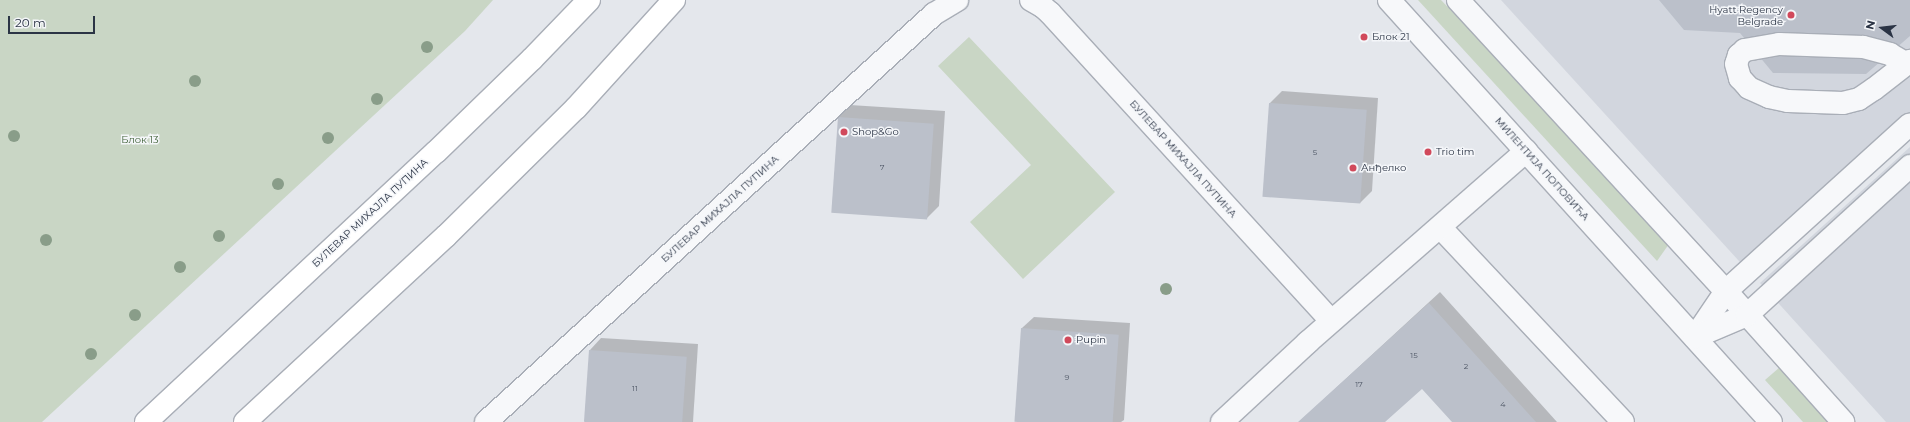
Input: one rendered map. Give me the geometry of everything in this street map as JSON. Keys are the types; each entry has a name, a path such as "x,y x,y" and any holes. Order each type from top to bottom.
{"main road":[{"name":"БУЛЕВАР МИХАЈЛА ПУПИНА","path":"146,422 436,152 532,59 589,0"},
{"path":"245,422 446,236 576,108 674,0"}],"street":[{"name":"БУЛЕВАР МИХАЈЛА ПУПИНА","path":"486,422 934,14 957,0"},
{"name":"БУЛЕВАР МИХАЈЛА ПУПИНА","path":"1031,0 1042,6 1050,13 1331,321"},
{"name":"МИЛЕНТИЈА ПОПОВИЋА","path":"1389,0 1772,422"},
{"path":"1458,0 1726,291 1843,422"},
{"path":"1779,44 1863,47 1890,54 1908,62 1859,99 1843,103 1788,101 1769,97 1749,88 1740,78 1736,64 1739,55 1745,50 1779,44"},
{"path":"1695,337 1726,291 1910,124"},
{"path":"1222,422 1331,321 1526,151"},
{"path":"1695,337 1747,315 1910,166"},
{"path":"1440,226 1623,422"}],"shaded area":[{"path":"1501,0 1910,0 1910,126 1749,272"},
{"path":"1910,147 1910,422 1886,422 1760,283"}],"green space":[{"name":"Блок 13","path":"0,0 493,0 465,31 42,422 0,422"},
{"path":"1418,0 1441,0 1540,103 1669,244 1657,261"},
{"path":"969,37 1115,192 1023,279 970,222 1031,165 938,66"},
{"path":"1781,366 1830,422 1803,422 1765,380"}],"building":[{"name":"Hyatt Regency Belgrade","path":"1659,0 1910,0 1910,36 1866,74 1773,73 1740,33 1684,30"},
{"path":"1269,103 1367,110 1360,204 1262,197"},
{"path":"838,117 934,124 927,219 831,213"},
{"path":"1429,303 1536,422 1452,422 1422,389 1385,422 1298,422"},
{"path":"1021,328 1119,335 1113,422 1014,422"},
{"path":"589,350 687,357 682,422 584,422"}],"place":[{"name":"Hyatt Regency Belgrade","path":"1791,15"},
{"name":"Блок 21","path":"1364,37"},
{"name":"Shop&Go","path":"844,132"},
{"name":"Trio tim","path":"1428,152"},
{"name":"Анђелко","path":"1353,168"},
{"name":"Pupin","path":"1068,340"}]}
